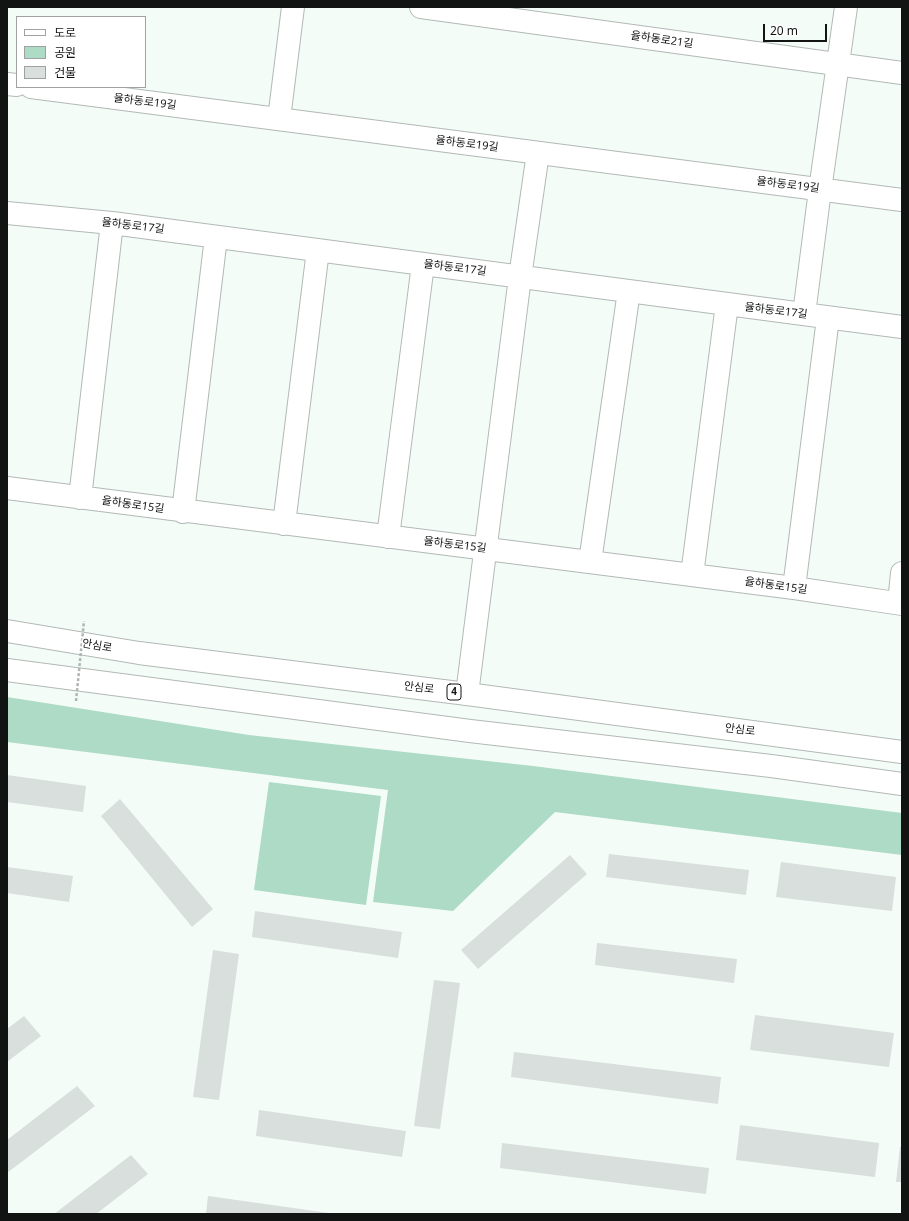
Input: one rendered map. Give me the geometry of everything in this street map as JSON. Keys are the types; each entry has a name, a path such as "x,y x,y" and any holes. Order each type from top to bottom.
{"street":[{"path":"279,119 293,7"},
{"name":"율하동로21길","path":"421,7 549,16 838,64 902,72"},
{"path":"804,314 846,7"},
{"name":"율하동로19길","path":"39,88 902,200"},
{"path":"467,694 520,277 538,153"},
{"name":"율하동로17길","path":"7,216 112,223 902,328"},
{"path":"80,498 112,223"},
{"path":"183,512 216,237"},
{"path":"284,524 318,250"},
{"path":"388,537 423,264"},
{"path":"590,562 629,291"},
{"path":"692,575 727,304"},
{"path":"794,588 828,318"},
{"name":"율하동로15길","path":"7,488 183,512 794,588 900,603"},
{"path":"900,603 902,573"},
{"name":"안심로","path":"7,631 138,653 467,694 902,752"},
{"path":"7,670 447,728 771,766 902,784"}],"path":[{"path":"76,701 84,621"}],"green space":[{"path":"7,697 249,735 533,766 902,813 902,855 555,812 453,911 373,902 388,790 7,742"},
{"path":"269,782 381,796 366,905 254,890"}],"building":[{"path":"7,775 86,786 83,812 7,802"},
{"path":"120,799 213,909 192,927 101,816"},
{"path":"609,854 749,870 746,895 606,877"},
{"path":"570,855 587,874 478,969 461,950"},
{"path":"781,862 896,877 892,911 776,897"},
{"path":"7,867 73,876 69,902 7,893"},
{"path":"255,911 402,932 398,958 252,937"},
{"path":"597,943 737,959 734,983 595,965"},
{"path":"213,950 239,954 219,1100 193,1097"},
{"path":"434,980 460,983 440,1129 414,1126"},
{"path":"755,1015 894,1033 889,1067 750,1050"},
{"path":"24,1016 41,1036 7,1062 7,1029"},
{"path":"514,1052 721,1077 718,1104 511,1077"},
{"path":"77,1086 95,1106 7,1173 7,1140"},
{"path":"259,1110 406,1131 402,1157 256,1136"},
{"path":"740,1125 879,1143 875,1177 736,1160"},
{"path":"502,1143 709,1168 706,1194 500,1168"},
{"path":"900,1147 902,1147 902,1182 896,1182"},
{"path":"131,1155 148,1174 96,1214 54,1214"},
{"path":"208,1196 329,1213 329,1214 206,1214"}]}
